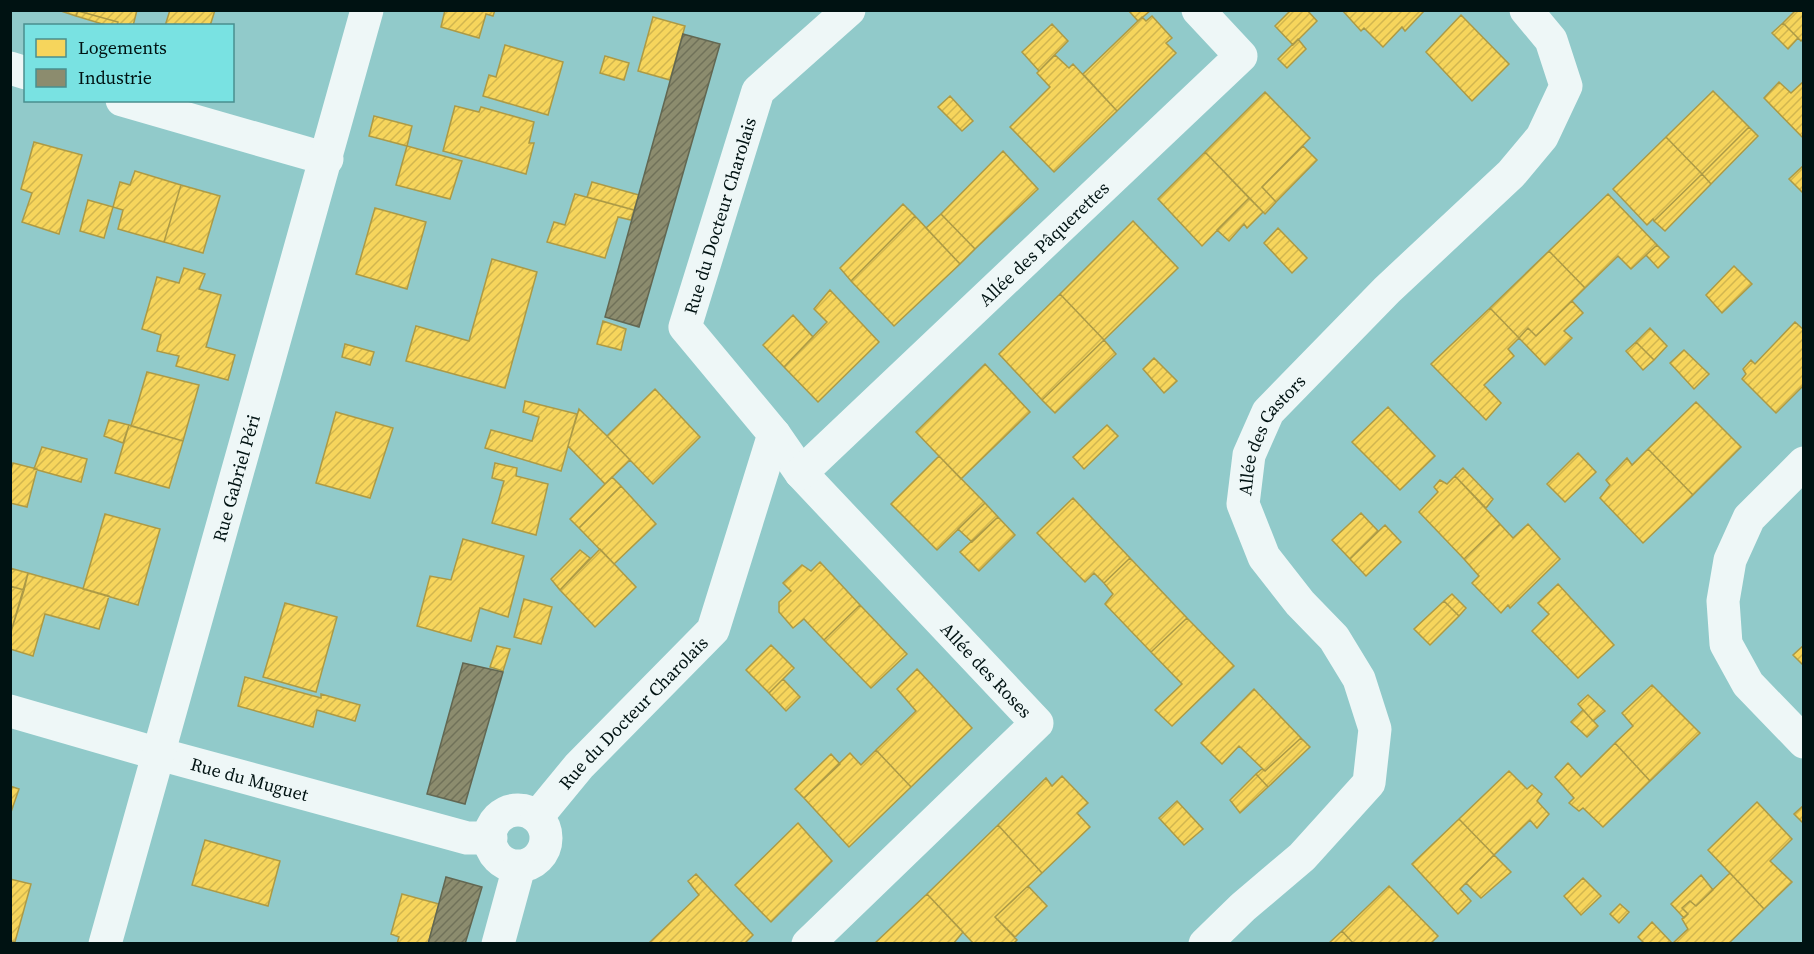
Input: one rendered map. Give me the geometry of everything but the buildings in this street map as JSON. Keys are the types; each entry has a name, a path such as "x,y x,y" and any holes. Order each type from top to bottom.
{"street":[{"name":"Rue Gabriel Péri","path":"105,944 367,10"},
{"name":"Rue du Docteur Charolais","path":"537,817 579,766 713,630 774,434 685,327 758,91 849,10"},
{"name":"Allée des Pâquerettes","path":"801,472 1242,56 1198,10"},
{"name":"Allée des Castors","path":"1205,944 1243,907 1302,857 1369,783 1375,729 1359,679 1334,638 1300,603 1264,556 1243,504 1249,455 1268,412 1387,290 1511,174 1542,137 1566,86 1551,40 1526,10"},
{"path":"129,102 327,159"},
{"name":"Allée des Roses","path":"774,434 801,472 1037,723 808,944"},
{"path":"1803,464 1749,518 1730,560 1723,601 1726,644 1748,684 1803,742"},
{"name":"Rue du Muguet","path":"10,711 159,754 207,765 467,837 490,837"},
{"path":"519,810 537,817 543,824 546,843 543,852 536,860 519,867 509,865 495,854 490,837 496,821 511,811 519,810"},
{"path":"498,944 519,867"}]}
